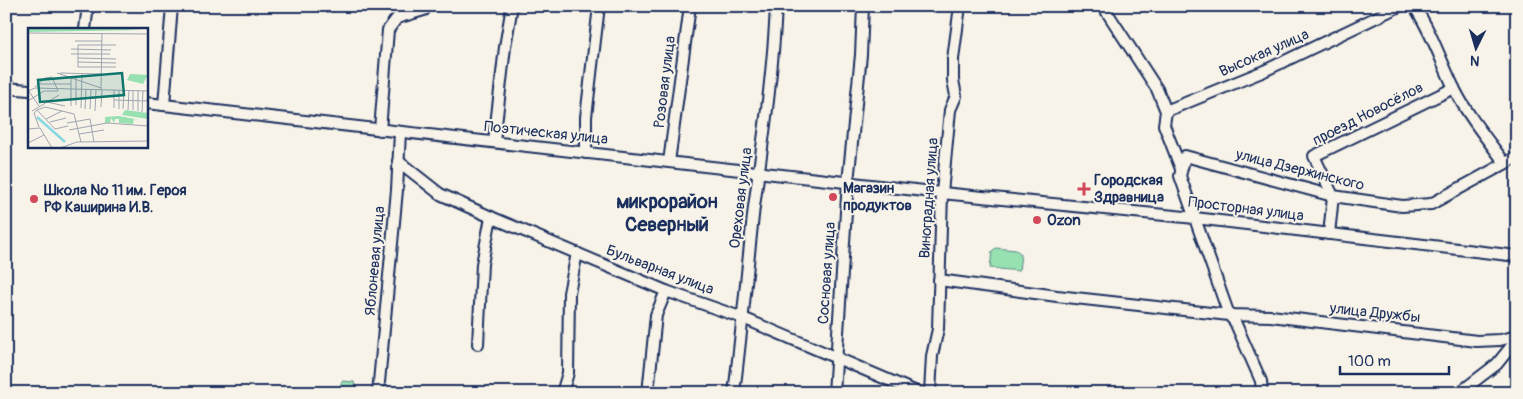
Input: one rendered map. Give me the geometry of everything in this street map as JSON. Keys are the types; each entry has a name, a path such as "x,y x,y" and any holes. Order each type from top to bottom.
{"street":[{"path":"85,28 88,6"},
{"path":"164,105 172,6"},
{"path":"380,130 388,30 397,18 424,10 424,6"},
{"path":"494,142 505,47 512,6"},
{"path":"586,153 586,117 599,6"},
{"name":"Розовая улица","path":"669,162 690,6"},
{"name":"Ореховая улица","path":"734,393 774,46 776,6"},
{"name":"Сосновая улица","path":"834,393 848,182 861,55 863,6"},
{"name":"Виноградная улица","path":"930,393 932,356 938,329 942,193 950,110 956,96 952,80 960,6"},
{"path":"1103,6 1157,89 1166,111 1164,125 1181,169 1180,176 1229,315 1235,322 1261,381 1262,393"},
{"name":"Высокая улица","path":"1166,111 1264,71 1400,6"},
{"path":"1414,6 1426,25 1454,88 1478,128 1505,163"},
{"path":"6,88 28,90"},
{"name":"проезд Новосёлов","path":"1333,196 1314,156 1454,88"},
{"name":"Поэтическая улица","path":"148,103 942,193"},
{"name":"Яблоневая улица","path":"378,393 397,190 400,132"},
{"name":"улица Дзержинского","path":"1181,169 1185,156 1333,196 1402,206 1431,204 1517,157"},
{"name":"Бульварная улица","path":"398,161 440,194 490,217 666,291 743,318 836,356 919,393"},
{"name":"Просторная улица","path":"942,193 1195,218 1517,256"},
{"path":"1329,234 1333,196"},
{"path":"478,344 482,264 490,217"},
{"path":"562,393 568,373 569,293 577,253"},
{"name":"улица Дружбы","path":"939,280 1056,296 1229,315 1271,316 1477,340 1500,340 1517,337"},
{"path":"648,393 656,315 666,291"},
{"path":"1459,393 1497,364 1517,337"}],"green space":[{"path":"996,248 1016,250 1021,254 1019,271 990,268 992,251"},
{"path":"342,381 354,382 357,393 337,393"}],"place":[{"name":"Городская Здравница","path":"1084,189"},
{"name":"Магазин продуктов","path":"833,197"},
{"name":"Школа № 11 им. Героя РФ Каширина И.В.","path":"34,199"},
{"name":"Ozon","path":"1037,220"}],"district":[{"name":"микрорайон Северный","path":"667,212"}]}
